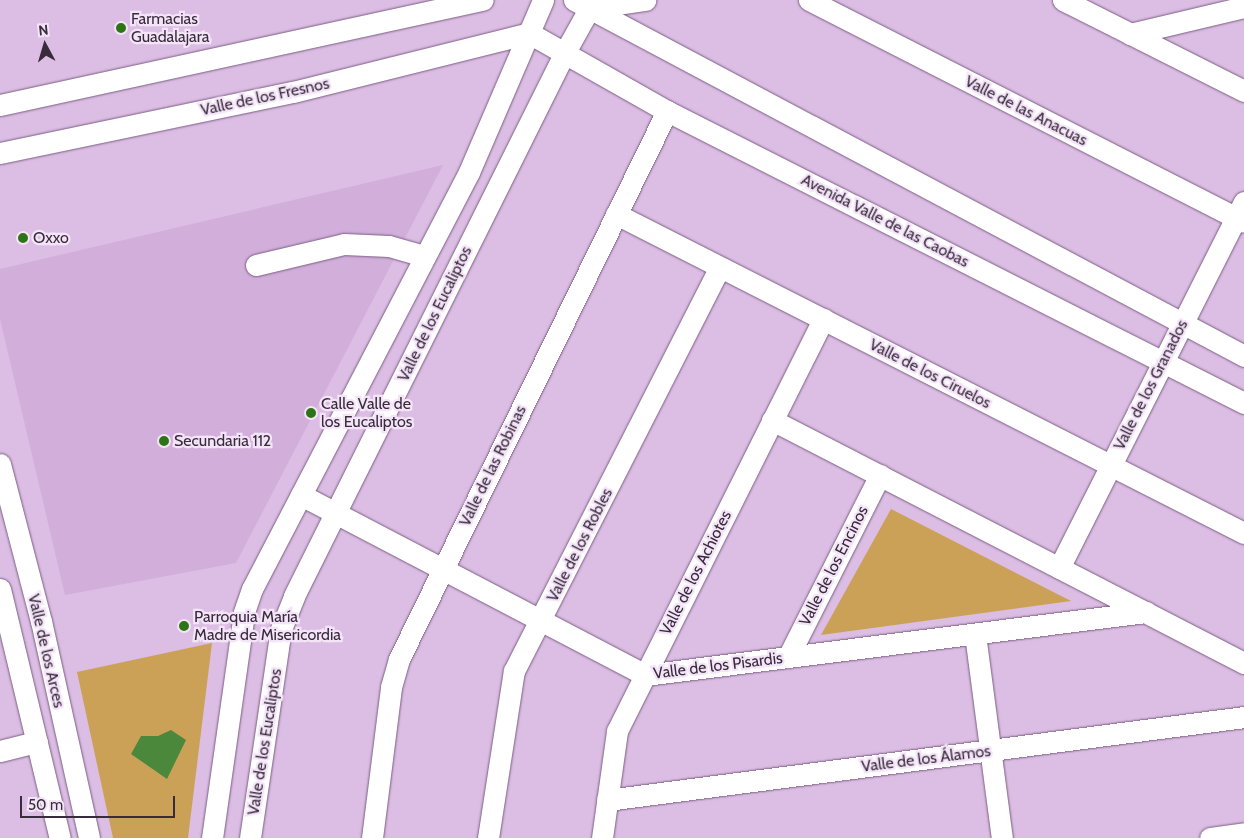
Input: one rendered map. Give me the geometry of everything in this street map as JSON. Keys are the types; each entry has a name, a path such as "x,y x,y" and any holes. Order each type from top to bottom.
{"street":[{"path":"0,104 483,0"},
{"name":"Valle de los Eucaliptos","path":"212,838 244,612 252,589 469,172 543,0"},
{"path":"586,3 645,0"},
{"name":"Valle de las Anacuas","path":"809,0 1241,214"},
{"path":"1063,0 1244,91"},
{"path":"586,3 1182,325 1244,356"},
{"name":"Valle de los Eucaliptos","path":"250,838 281,629 294,596 564,54 586,3"},
{"path":"1130,34 1244,7"},
{"name":"Avenida Valle de las Caobas","path":"529,33 666,111 1244,403"},
{"name":"Valle de los Fresnos","path":"0,153 292,92 529,33"},
{"name":"Valle de las Robinas","path":"372,838 391,687 399,659 666,111"},
{"name":"Valle de los Ciruelos","path":"616,214 1244,533"},
{"name":"Valle de los Granados","path":"1059,568 1110,465 1241,214"},
{"path":"256,265 344,244 389,246 425,256"},
{"name":"Valle de los Robles","path":"488,838 514,671 542,621 720,267"},
{"name":"Valle de los Achiotes","path":"602,838 617,730 823,319"},
{"path":"772,420 1244,662"},
{"name":"Valle de los Arces","path":"0,464 42,621 89,838"},
{"name":"Valle de los Encinos","path":"788,657 880,475"},
{"name":"Valle de los Pisardis","path":"301,495 645,675 1146,612"},
{"name":"Valle de los Arces","path":"0,589 4,628 37,742 60,838"},
{"path":"975,634 1002,838"},
{"name":"Valle de los Álamos","path":"607,800 1244,717"},
{"path":"0,751 37,742"},
{"path":"1210,838 1244,833"}],"shaded area":[{"name":"Secundaria 112","path":"443,165 236,563 65,595 0,319 0,269"},
{"path":"891,509 1071,601 821,635"},
{"path":"212,643 188,838 113,838 77,672"},
{"path":"171,730 186,740 167,779 131,754 141,736 158,736"}],"place":[{"name":"Farmacias Guadalajara","path":"121,28"},
{"name":"Oxxo","path":"23,238"},
{"name":"Calle Valle de los Eucaliptos","path":"311,413"},
{"name":"Secundaria 112","path":"164,441"},
{"name":"Parroquia María Madre de Misericordia","path":"184,626"}]}
